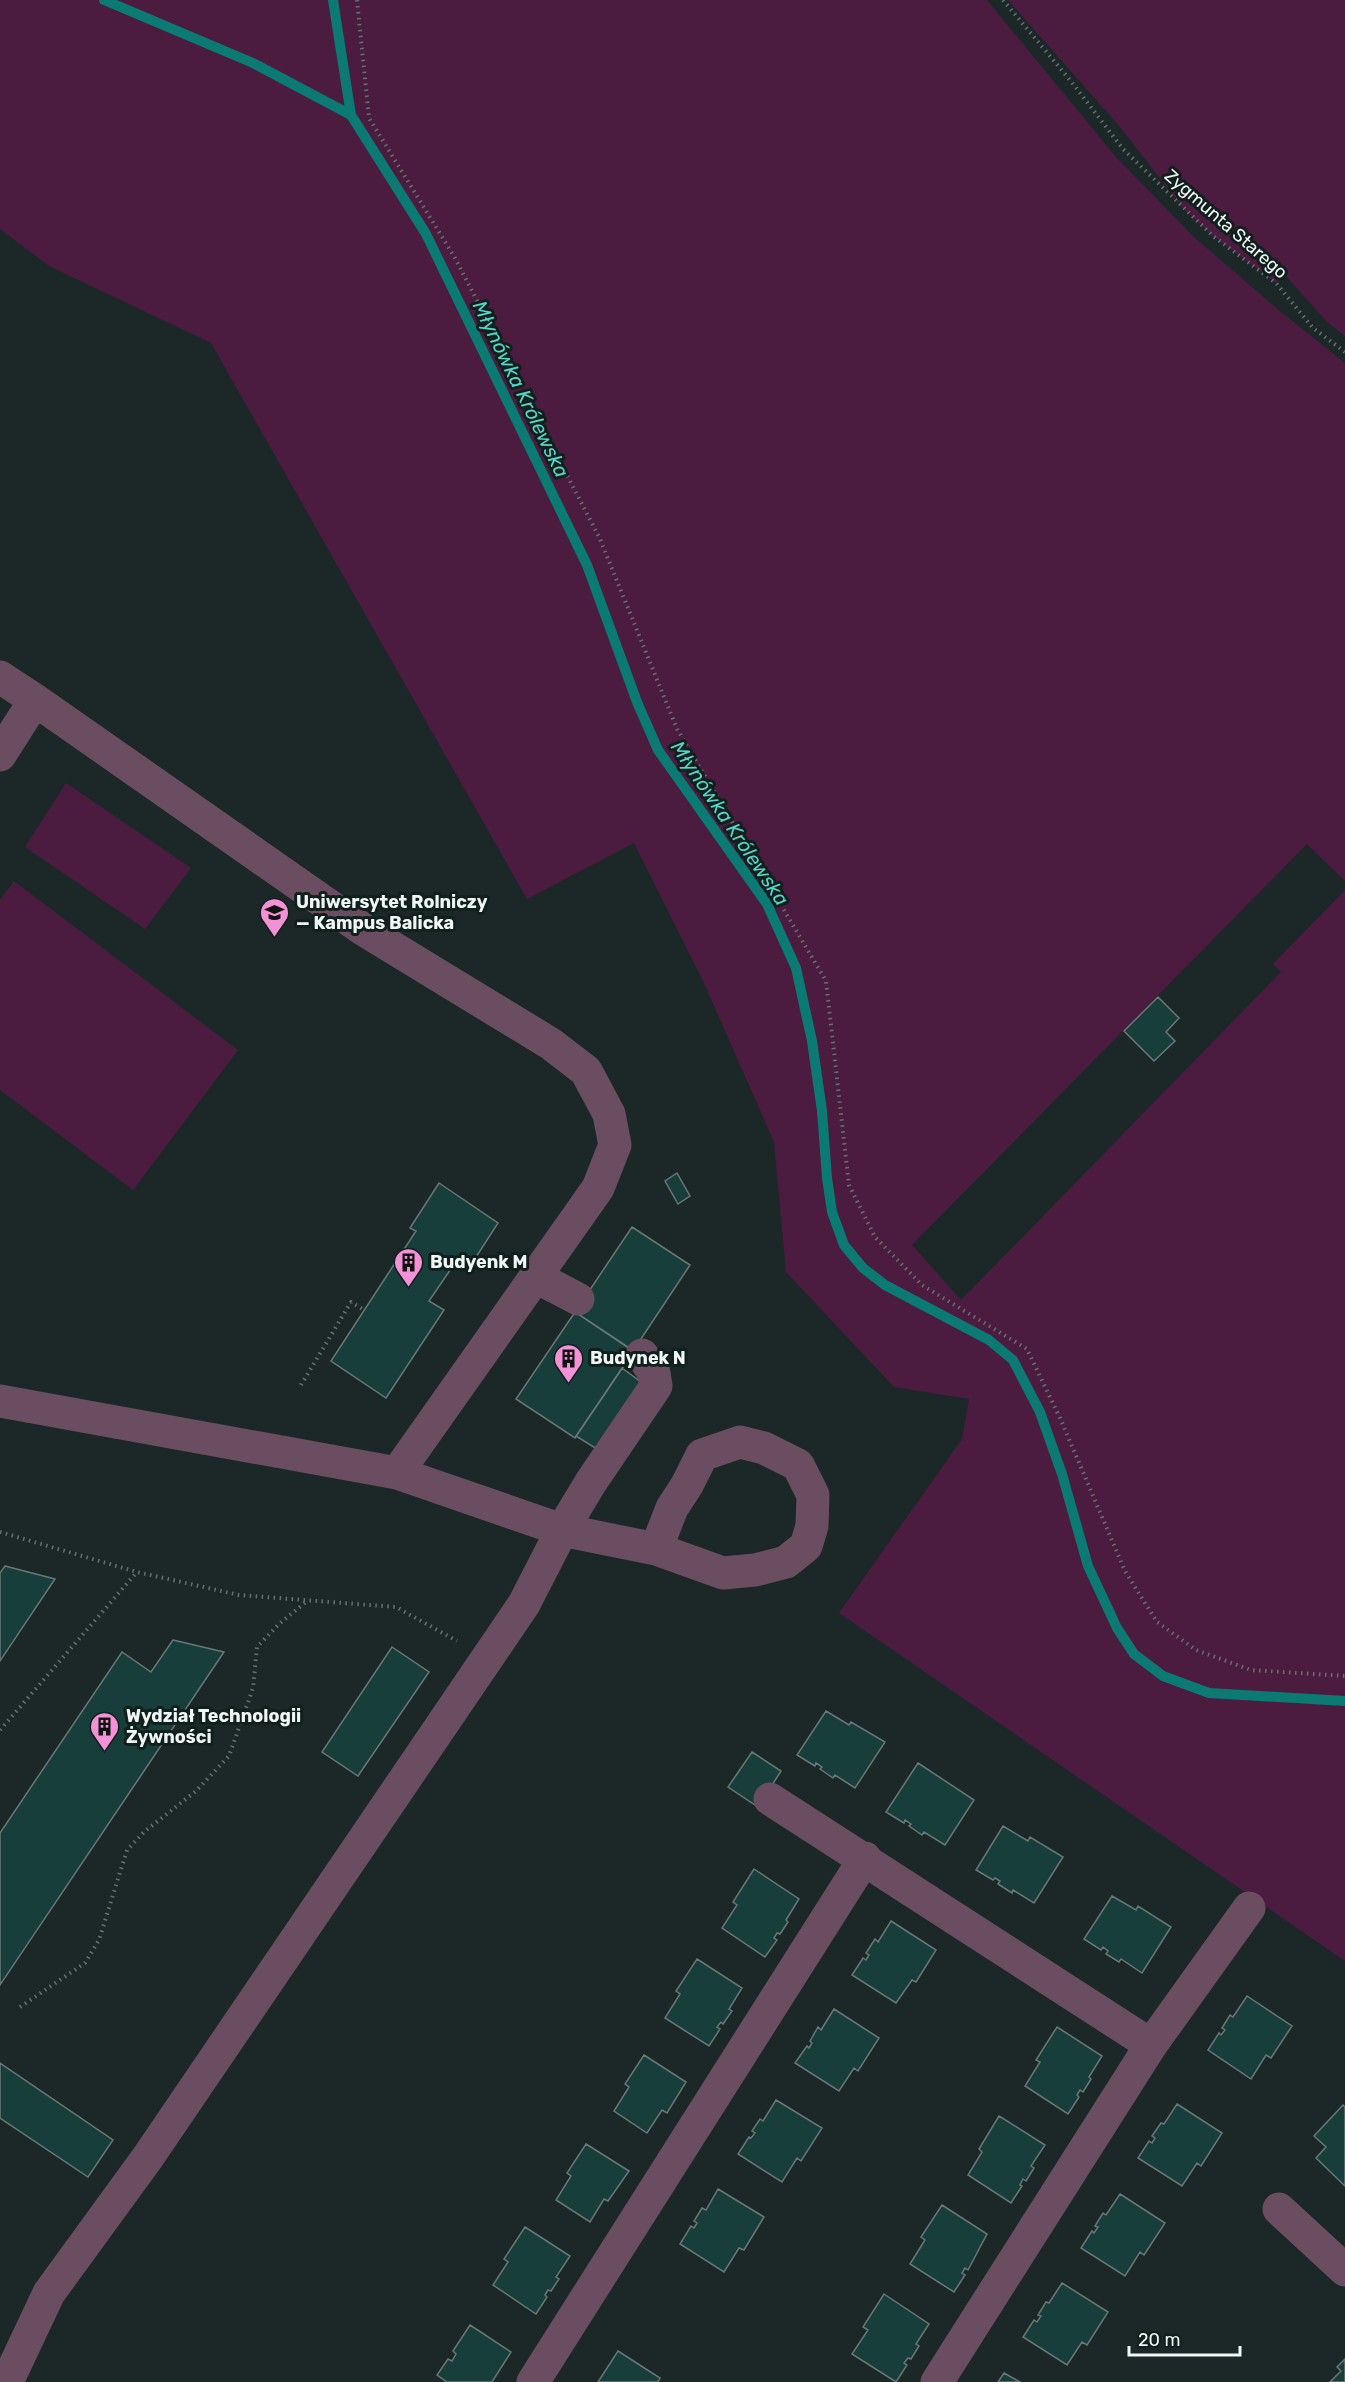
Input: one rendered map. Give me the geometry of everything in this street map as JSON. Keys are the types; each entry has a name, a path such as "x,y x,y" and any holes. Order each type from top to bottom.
{"street":[{"path":"0,677 364,930 551,1044 586,1071 609,1114 615,1145 598,1188 397,1473"},
{"path":"0,755 35,700"},
{"path":"536,1277 579,1299"},
{"path":"7,2382 49,2293 148,2157 524,1604 562,1530 591,1482 656,1386 654,1373 642,1355"},
{"path":"0,1401 397,1473 562,1530 656,1549 723,1573 755,1570 786,1562 806,1546 812,1526 813,1495 798,1465 764,1448 740,1442 702,1455 672,1508 656,1549"},
{"path":"770,1799 865,1858 1151,2045"},
{"path":"533,2382 865,1858"},
{"path":"937,2382 1151,2045 1249,1908"},
{"path":"1279,2209 1345,2270"}],"path":[{"path":"357,0 369,118 455,258 600,539 677,729 826,981 849,1185 874,1237 922,1285 1027,1349 1060,1418 1125,1571 1157,1622 1196,1650 1251,1670 1345,1676"},
{"name":"Zygmunta Starego","path":"1003,0 1124,149 1213,236 1276,283 1313,328 1345,351"},
{"path":"302,1385 351,1302 364,1310"},
{"path":"0,1532 137,1572 239,1595 396,1607 462,1644"},
{"path":"0,1730 137,1572"},
{"path":"20,2007 85,1963 99,1940 128,1850 144,1832 195,1791 229,1756 253,1688 256,1647 307,1601"}],"shaded area":[{"path":"0,0 987,0 1116,157 1195,238 1345,363 1345,881 1307,844 912,1245 961,1300 1281,972 1273,964 1345,890 1345,1961 839,1613 962,1439 969,1399 894,1387 786,1272 774,1142 703,981 634,843 527,899 211,343 49,266 0,229"},
{"path":"1008,0 1345,0 1345,336 1327,322 1285,275 1276,283 1213,236 1184,209 1120,127"},
{"path":"66,783 191,868 145,929 25,847"},
{"path":"14,881 238,1050 133,1190 0,1090 0,900"}],"building":[{"path":"1158,997 1179,1018 1166,1032 1175,1041 1154,1061 1124,1031"},
{"path":"677,1173 690,1196 678,1204 665,1181"},
{"name":"Budyenk M","path":"439,1183 498,1223 469,1268 457,1260 429,1301 444,1310 386,1398 331,1361 416,1231 410,1228"},
{"path":"632,1227 690,1265 633,1351 575,1312"},
{"name":"Budynek N","path":"575,1312 634,1351 575,1438 516,1399"},
{"path":"622,1368 645,1385 600,1451 576,1436"},
{"path":"5,1566 55,1579 0,1661 0,1573"},
{"name":"Wydział Technologii Żywności","path":"173,1640 224,1652 0,1985 0,1833 122,1652 151,1672"},
{"path":"392,1647 429,1672 358,1776 322,1752"},
{"path":"826,1711 849,1725 851,1722 885,1742 855,1788 835,1775 833,1778 820,1769 822,1767 816,1763 815,1766 797,1755"},
{"path":"752,1752 781,1771 758,1807 728,1787"},
{"path":"918,1763 974,1800 945,1845 924,1832 922,1835 909,1826 911,1824 905,1820 904,1823 886,1812"},
{"path":"1003,1826 1028,1841 1030,1837 1063,1857 1034,1903 1013,1890 1012,1893 998,1884 1000,1881 995,1878 993,1880 976,1870"},
{"path":"754,1869 799,1899 786,1920 788,1922 780,1934 777,1933 774,1938 777,1940 765,1957 722,1928 737,1905 733,1902"},
{"path":"1112,1896 1136,1910 1138,1906 1171,1927 1142,1973 1121,1959 1119,1962 1106,1954 1108,1951 1103,1947 1101,1950 1084,1939"},
{"path":"891,1921 936,1950 916,1982 912,1980 896,2003 852,1975 863,1958 866,1960 869,1955 866,1953 875,1939 878,1942"},
{"path":"697,1959 742,1988 729,2009 732,2011 723,2024 721,2022 717,2027 720,2029 709,2046 665,2018 680,1994 676,1991"},
{"path":"1247,1996 1292,2026 1271,2058 1266,2055 1251,2079 1208,2050 1219,2033 1221,2035 1225,2030 1222,2028 1230,2015 1233,2017"},
{"path":"834,2009 879,2038 858,2071 854,2068 839,2091 795,2063 807,2046 809,2048 812,2043 810,2041 818,2027 821,2030"},
{"path":"1057,2027 1102,2056 1089,2077 1091,2079 1083,2092 1080,2090 1077,2095 1079,2097 1068,2114 1025,2086 1040,2062 1036,2060"},
{"path":"644,2055 686,2082 667,2113 662,2110 647,2133 614,2111 629,2087 625,2084"},
{"path":"0,2063 113,2140 88,2177 0,2118"},
{"path":"776,2100 822,2128 801,2161 797,2158 782,2182 738,2154 749,2137 751,2138 755,2133 752,2131 760,2119 763,2121"},
{"path":"1177,2104 1222,2133 1201,2166 1197,2163 1182,2186 1138,2158 1149,2141 1152,2143 1155,2138 1152,2136 1161,2123 1164,2124"},
{"path":"1343,2105 1345,2107 1345,2186 1316,2158 1326,2147 1314,2136"},
{"path":"999,2116 1045,2145 1031,2166 1034,2168 1026,2181 1023,2179 1020,2185 1022,2186 1011,2203 968,2175 982,2152 979,2149"},
{"path":"586,2144 629,2171 608,2201 604,2199 590,2222 556,2200 571,2176 567,2173"},
{"path":"718,2189 764,2217 744,2250 739,2248 724,2272 680,2244 691,2226 694,2228 697,2223 694,2221 702,2208 706,2210"},
{"path":"1120,2194 1165,2223 1144,2255 1140,2252 1125,2276 1081,2248 1092,2231 1094,2233 1098,2227 1095,2226 1103,2213 1106,2215"},
{"path":"942,2205 987,2234 968,2270 965,2268 962,2273 965,2275 954,2292 910,2264 925,2240 921,2237"},
{"path":"525,2227 570,2256 556,2277 559,2279 551,2291 548,2290 545,2295 547,2297 536,2314 493,2285 508,2262 504,2259"},
{"path":"1062,2283 1108,2312 1087,2345 1082,2342 1067,2365 1023,2337 1034,2320 1037,2322 1041,2316 1038,2315 1046,2302 1049,2303"},
{"path":"884,2294 929,2324 916,2344 919,2346 911,2359 908,2358 904,2363 907,2365 896,2382 852,2354 868,2330 863,2327"},
{"path":"470,2325 511,2352 492,2382 447,2382 437,2375 448,2359 452,2361 456,2354 453,2351"},
{"path":"618,2351 660,2378 658,2382 598,2382"},
{"path":"1345,2359 1345,2382 1330,2382 1341,2371 1337,2367"},
{"path":"1004,2373 1020,2382 998,2382"}],"waterway":[{"name":"Młynówka Królewska","path":"104,0 253,63 351,115 426,234 587,565 637,702 658,750 767,904 796,968 812,1041 822,1111 832,1212 844,1245 863,1268 885,1285 989,1340 1013,1360 1040,1412 1062,1474 1088,1566 1117,1628 1134,1654 1163,1676 1209,1693 1345,1701"},
{"path":"333,0 351,115"}],"place":[{"name":"Uniwersytet Rolniczy — Kampus Balicka","path":"275,938"},
{"name":"Budyenk M","path":"409,1288"},
{"name":"Budynek N","path":"569,1384"},
{"name":"Wydział Technologii Żywności","path":"105,1752"}]}
